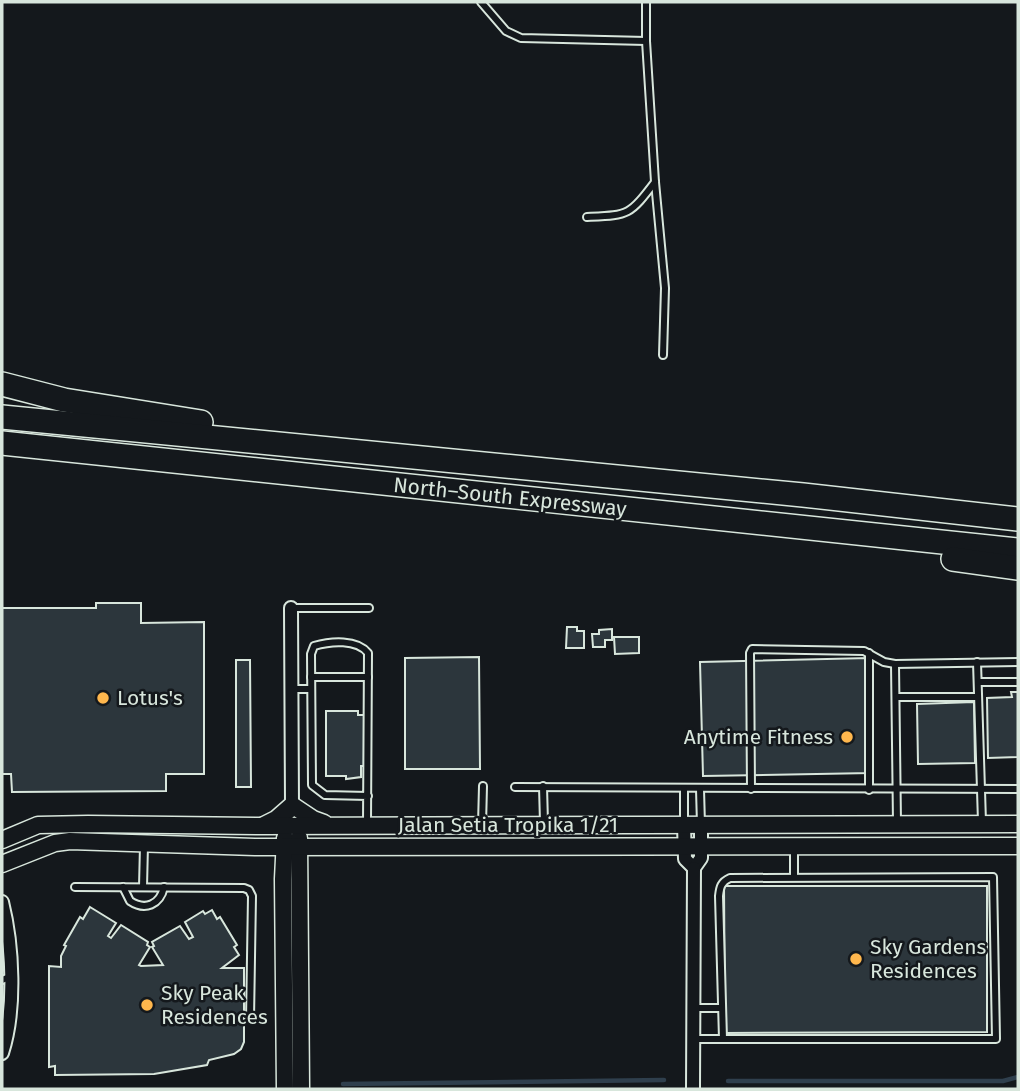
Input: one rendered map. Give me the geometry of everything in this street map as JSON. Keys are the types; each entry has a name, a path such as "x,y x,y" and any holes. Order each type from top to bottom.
{"highway":[{"path":"2,384 64,400 238,428 360,452"},
{"name":"North–South Expressway","path":"2,416 1018,519"},
{"name":"North–South Expressway","path":"2,443 1018,551"},
{"path":"2,459 124,457"},
{"path":"803,528 915,553 1018,568"}],"street":[{"path":"285,1089 293,825 291,608"},
{"path":"292,805 313,819 330,825"},
{"path":"261,826 276,819 292,805"},
{"name":"Jalan Setia Tropika 1/21","path":"2,840 38,825 1018,824"},
{"path":"692,825 693,846 701,858 694,868 694,1089"},
{"name":"Jalan Setia Tropika 1/21","path":"2,864 63,842 255,847 1018,846"},
{"path":"255,847 276,861 290,880 300,1089"},
{"path":"290,880 306,865 333,847"},
{"path":"2,905 8,1026 2,1053"}],"lane":[{"path":"481,2 506,31 521,38 646,41"},
{"path":"646,2 654,182 665,288 663,355"},
{"path":"587,217 622,215 635,206 654,182"},
{"path":"291,608 369,608"},
{"path":"367,826 368,796 368,653 362,646 353,643 314,646 311,653 312,785 325,795 368,796"},
{"path":"751,789 752,649 869,653 879,660 895,664 1018,662"},
{"path":"869,653 869,790"},
{"path":"977,662 982,824"},
{"path":"895,664 897,824"},
{"path":"311,677 368,677"},
{"path":"978,682 1018,682"},
{"path":"291,689 311,689"},
{"path":"896,697 978,697"},
{"path":"482,825 483,786"},
{"path":"543,786 544,825"},
{"path":"515,787 1018,789"},
{"path":"684,788 692,825"},
{"path":"692,825 700,789"},
{"path":"143,887 144,843"},
{"path":"794,846 794,877"},
{"path":"694,1040 996,1039 993,877 730,878 722,883 719,896 723,1038"},
{"path":"75,887 249,890 252,896 250,1019"},
{"path":"123,887 130,901 142,906 154,904 163,894 164,887"},
{"path":"694,1008 722,1008"}],"building":[{"name":"Lotus's","path":"96,603 141,603 141,623 204,622 204,774 166,774 166,791 12,792 11,774 2,774 2,608 96,608"},
{"path":"567,627 577,627 577,631 584,631 584,648 566,648"},
{"path":"612,629 612,640 605,640 605,647 593,647 592,634 599,634 599,630"},
{"path":"614,637 639,637 639,653 615,654"},
{"path":"479,657 480,769 405,769 405,658"},
{"path":"869,658 871,773 703,776 700,662"},
{"path":"236,660 250,660 251,787 236,787"},
{"path":"1011,692 1018,692 1018,757 988,758 987,698 1012,697"},
{"path":"974,702 975,763 918,764 917,704"},
{"path":"326,711 358,711 358,715 365,715 365,766 361,766 361,777 346,779 346,776 326,776"},
{"name":"Sky Gardens Residences","path":"724,886 987,886 987,1032 725,1033"},
{"name":"Sky Peak Residences","path":"90,907 116,923 108,936 111,938 121,925 148,942 150,947 139,965 141,966 163,965 152,947 152,942 180,926 189,939 193,937 185,922 203,911 205,914 212,910 217,919 220,917 237,945 234,947 239,955 222,968 244,968 244,1042 241,1049 234,1054 209,1060 207,1065 154,1074 55,1075 55,1066 49,1067 49,966 61,967 61,956 66,946 64,945 80,917 83,919"}],"waterway":[{"path":"728,1081 1003,1081 1018,1077"},
{"path":"343,1084 664,1080"}],"place":[{"name":"Lotus's","path":"103,698"},
{"name":"Anytime Fitness","path":"847,737"},
{"name":"Sky Gardens Residences","path":"856,959"},
{"name":"Sky Peak Residences","path":"147,1005"}]}
